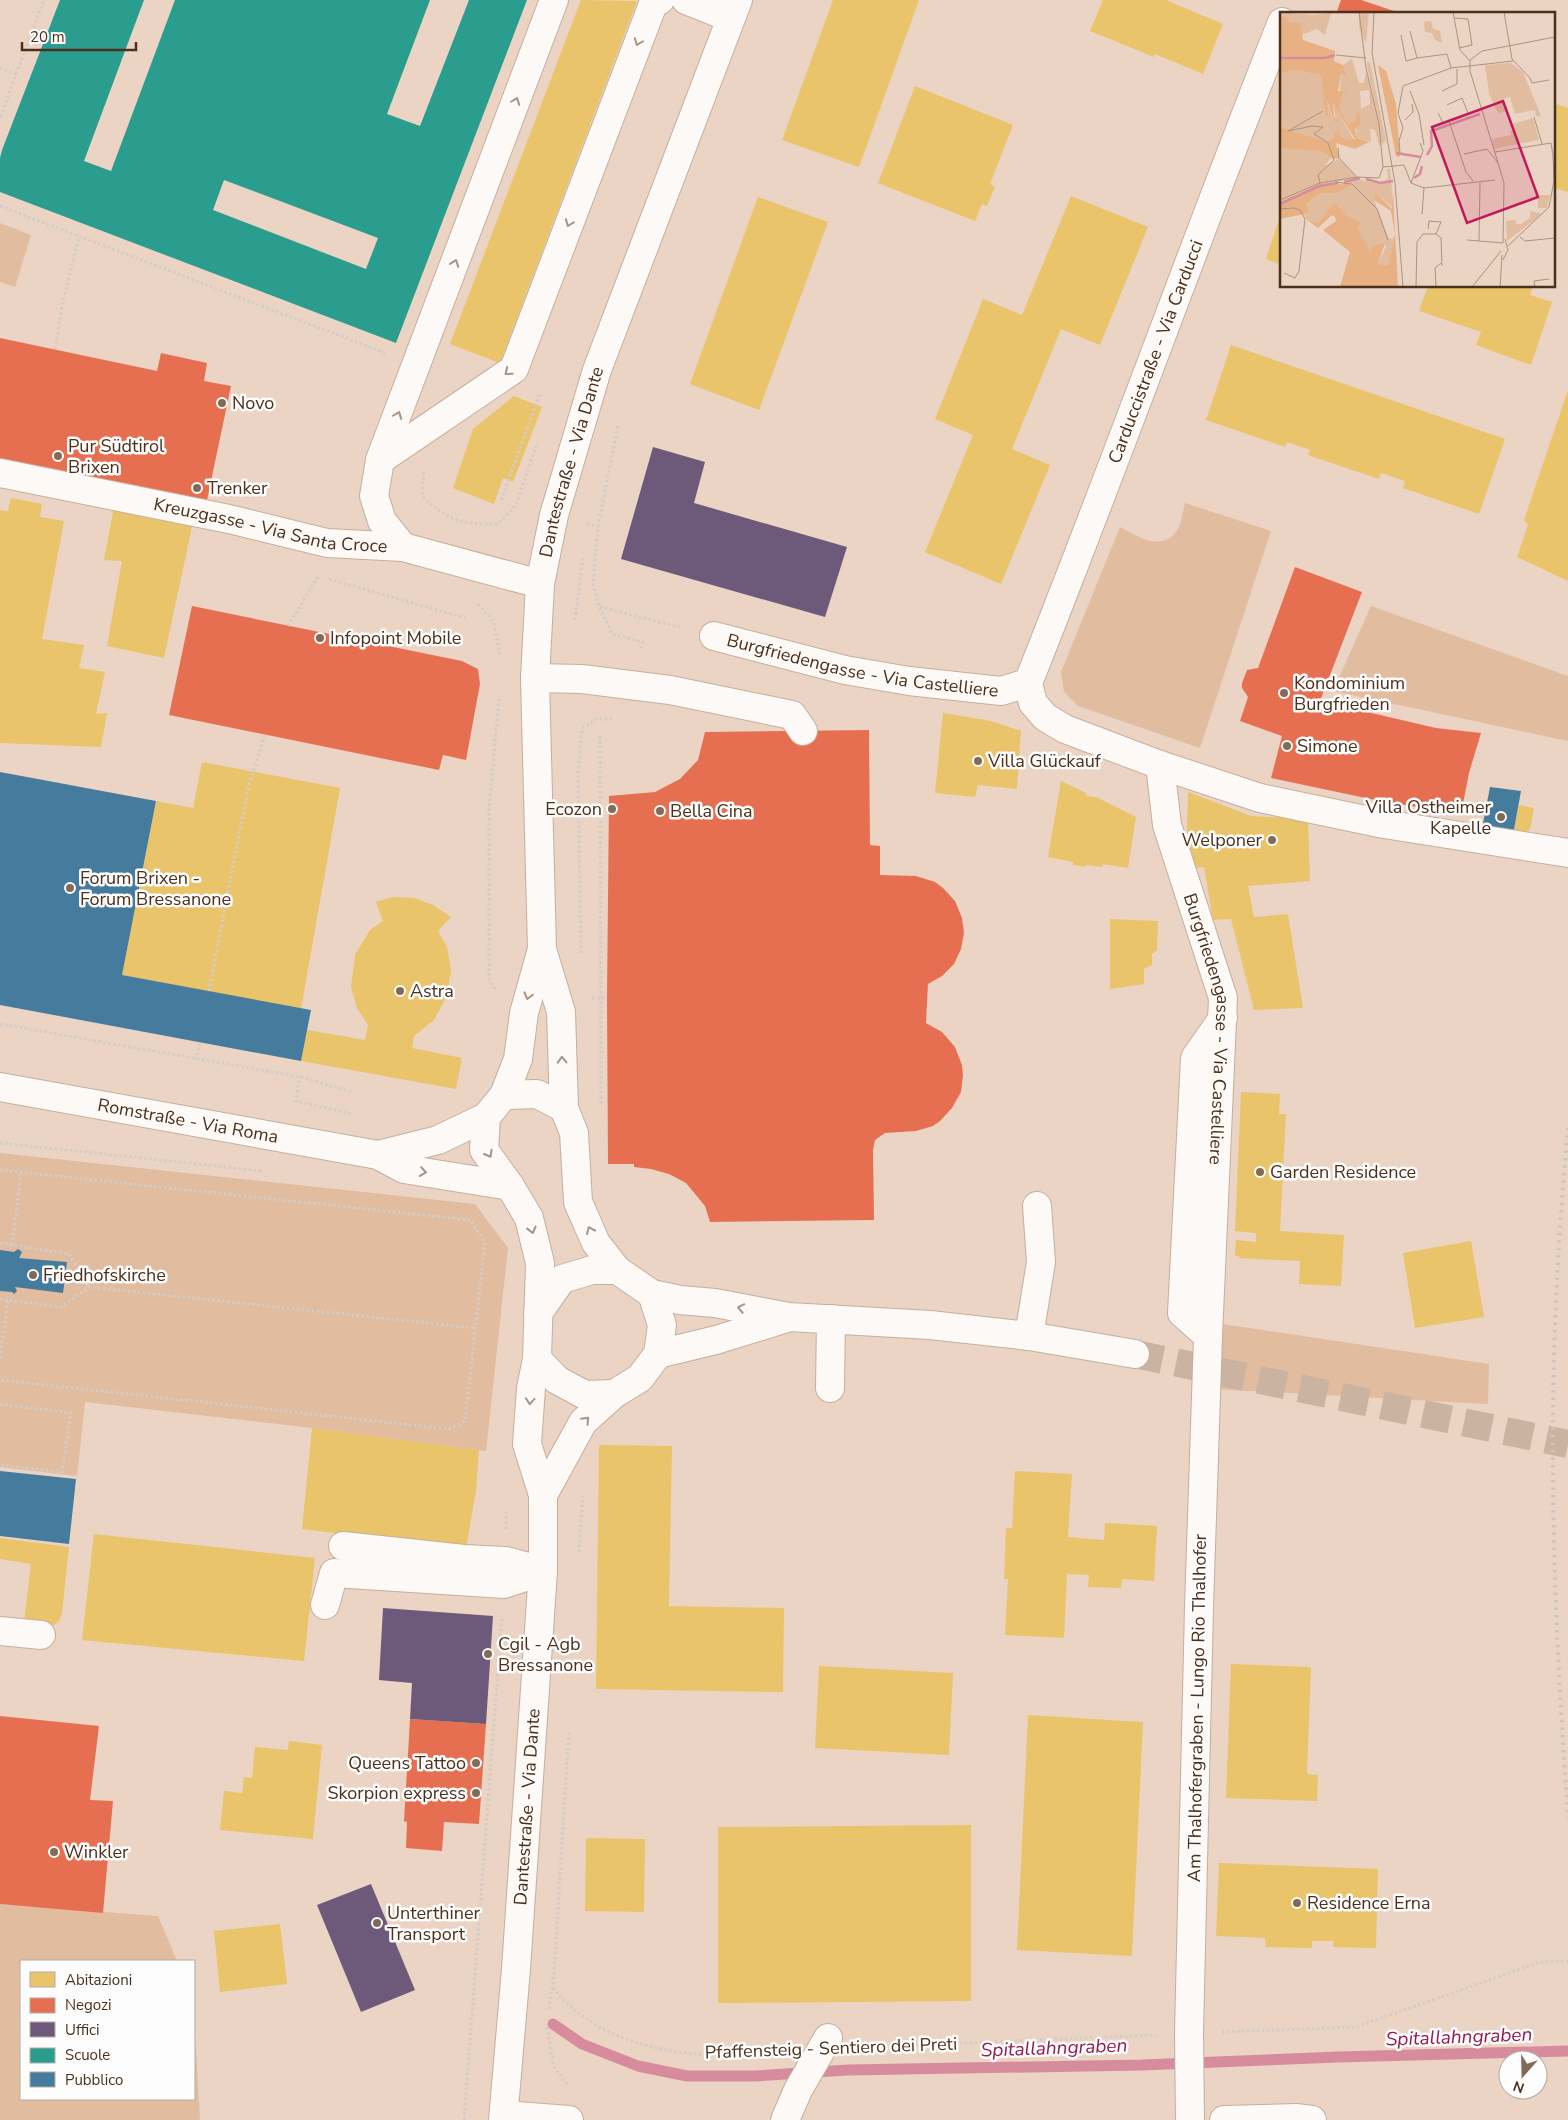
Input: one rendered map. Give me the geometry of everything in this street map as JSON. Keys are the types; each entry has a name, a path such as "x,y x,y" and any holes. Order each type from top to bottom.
{"street":[{"path":"403,547 382,521 374,496 380,460 554,0"},
{"path":"380,460 514,369 653,4 660,0"},
{"path":"686,0 734,9"},
{"path":"1286,12 1290,0"},
{"name":"Dantestraße - Via Dante","path":"543,1495 582,1422 614,1394 640,1378 658,1354 662,1325 652,1294 617,1270 596,1243 578,1202 574,1133 564,1108 561,1012 542,949 535,678 540,584 554,515 597,370 734,9"},
{"name":"Carduccistraße - Via Carducci","path":"1028,683 1112,469 1232,147 1280,27"},
{"name":"Kreuzgasse - Via Santa Croce","path":"0,473 228,519 327,543 403,547 540,584"},
{"name":"Burgfriedengasse - Via Castelliere","path":"714,636 845,670 909,681 1000,691 1028,683"},
{"path":"535,678 605,682 680,692 792,715 803,731"},
{"path":"1028,683 1033,704 1045,717 1065,729 1160,765 1260,798 1384,824 1559,852"},
{"name":"Burgfriedengasse - Via Castelliere","path":"1160,765 1167,824 1223,998 1210,1297"},
{"name":"Dantestraße - Via Dante","path":"504,2117 543,1571 543,1495 527,1444 531,1388 537,1359 540,1263 529,1218 510,1186 484,1150 486,1116 504,1095 518,1059 524,1013 542,949"},
{"path":"1208,1336 1182,1313 1195,1058 1223,1018"},
{"name":"Romstraße - Via Roma","path":"0,1087 378,1155 404,1169 510,1186"},
{"path":"504,1095 537,1094 564,1108"},
{"name":"Romstraße - Via Roma","path":"378,1155 438,1140 486,1116"},
{"path":"1028,1336 1041,1262 1038,1206"},
{"path":"538,1313 562,1279 592,1270 617,1270"},
{"path":"652,1294 680,1300 715,1302 789,1317 930,1325 1028,1336 1135,1354"},
{"name":"Am Thalhofergraben - Lungo Rio Thalhofer","path":"1190,2120 1189,2054 1210,1297"},
{"path":"658,1354 716,1340 789,1317"},
{"path":"830,1388 831,1319"},
{"name":"Dantestraße - Via Dante","path":"537,1359 557,1380 585,1395 614,1394"},
{"path":"343,1546 464,1559 505,1573"},
{"path":"325,1605 334,1573 505,1573 543,1571"},
{"path":"0,1631 41,1635"},
{"path":"785,2120 798,2090 823,2048"},
{"path":"504,2117 569,2120"},
{"path":"1224,2120 1296,2118 1312,2120"}],"path":[{"path":"0,119 44,0"},
{"path":"0,68 16,74"},
{"path":"0,206 391,355"},
{"path":"55,349 62,306 79,236"},
{"path":"501,500 540,394"},
{"path":"620,419 598,527 593,566 593,584 599,606 612,634 643,642 639,657"},
{"path":"586,534 588,516"},
{"path":"574,628 583,552"},
{"path":"288,626 318,576 465,618"},
{"path":"471,602 480,605 493,620 502,662"},
{"path":"599,606 714,636"},
{"path":"499,997 490,980 489,808 500,691"},
{"path":"581,959 579,738 582,728 596,719 613,719"},
{"path":"209,991 248,788 265,734"},
{"path":"600,736 601,1110"},
{"path":"591,998 607,998"},
{"path":"0,1024 301,1077 354,1093"},
{"path":"196,1060 200,1042"},
{"path":"301,1077 299,1078 296,1101 347,1111 356,1116"},
{"path":"0,1143 267,1172"},
{"path":"0,1170 470,1220 485,1242 466,1421 449,1429 0,1380"},
{"path":"12,1245 21,1173"},
{"path":"0,1243 69,1254 89,1287"},
{"path":"0,1299 61,1307 89,1287 475,1328"},
{"path":"0,1358 8,1300"},
{"path":"0,1404 71,1412 62,1472 0,1465"},
{"path":"579,1558 583,1488"},
{"path":"464,2120 505,1573 507,1503"},
{"path":"548,2015 552,1988 569,1726"},
{"name":"Pfaffensteig - Sentiero dei Preti","path":"552,1988 562,2000 592,2024 630,2042 673,2051 724,2056 823,2048 1189,2054 1356,2027 1540,1962 1568,1961"},
{"path":"546,2024 554,2067 569,2086"}],"shaded area":[{"path":"0,223 31,235 15,287 0,282"},
{"path":"1185,503 1271,531 1200,748 1078,706 1064,692 1061,672 1120,527 1141,538 1156,542 1163,541 1170,538 1178,529"},
{"path":"1371,606 1568,676 1568,741 1333,691"},
{"path":"0,1153 475,1204 508,1248 486,1451 312,1428 85,1402 77,1476 0,1467"},
{"path":"1216,1323 1489,1364 1488,1404 1213,1389"},
{"path":"0,1904 158,1916 177,1960 20,1960 20,2100 195,2100 195,2031 200,2120 0,2120"}],"building: Abitazioni":[{"path":"581,0 637,1 500,363 450,344"},
{"path":"833,0 919,0 859,167 782,140"},
{"path":"1103,0 1166,0 1223,24 1203,74 1155,54 1154,57 1090,31"},
{"path":"915,86 1013,125 990,184 995,187 987,206 982,204 975,221 878,183"},
{"path":"1556,104 1568,108 1568,192 1556,189"},
{"path":"1071,196 1148,227 1100,345 1061,329 1012,449 1050,465 1001,584 925,552 973,435 935,419 983,299 1022,315"},
{"path":"758,197 828,222 759,410 690,384"},
{"path":"1280,216 1280,264 1266,259"},
{"path":"1427,288 1532,288 1530,295 1552,302 1531,365 1476,345 1481,332 1419,311"},
{"path":"1231,345 1505,439 1479,514 1403,488 1405,481 1381,473 1379,479 1308,455 1310,450 1287,442 1285,447 1206,420"},
{"path":"1568,390 1568,581 1517,557 1528,525 1524,520"},
{"path":"514,396 542,407 513,482 503,478 494,504 453,488 473,429"},
{"path":"11,498 42,504 40,517 64,521 42,639 84,645 79,668 105,672 96,714 107,713 101,747 0,743 0,510 8,511"},
{"path":"114,506 193,522 164,658 107,646 122,561 104,560"},
{"name":"Villa Glückauf","path":"943,713 991,721 1021,731 1017,789 978,785 975,797 935,793"},
{"path":"202,762 340,788 301,1009 122,975 156,801 193,808"},
{"path":"1061,781 1086,793 1086,796 1096,797 1136,817 1128,868 1103,864 1102,867 1085,865 1085,867 1073,865 1073,862 1048,857"},
{"path":"1188,792 1251,816 1308,819 1310,881 1248,886 1254,917 1288,914 1303,1008 1254,1010 1231,919 1213,920 1204,867 1194,868 1187,831"},
{"path":"1519,805 1534,808 1530,829 1523,836 1513,835"},
{"name":"Astra","path":"392,897 414,898 433,905 451,917 438,931 447,947 451,970 447,996 434,1020 414,1036 412,1048 462,1058 456,1089 301,1061 307,1030 365,1040 368,1025 357,1008 351,987 355,955 370,930 383,921 376,902"},
{"path":"1110,919 1158,921 1157,950 1152,954 1152,965 1144,969 1144,984 1110,989"},
{"name":"Garden Residence","path":"1241,1092 1280,1094 1279,1114 1286,1114 1280,1231 1344,1235 1341,1286 1299,1284 1300,1261 1238,1258 1239,1256 1235,1256 1236,1240 1256,1242 1256,1233 1235,1231"},
{"path":"1471,1241 1484,1317 1415,1328 1403,1253"},
{"path":"312,1428 479,1450 476,1490 466,1549 302,1529"},
{"path":"599,1445 672,1446 669,1606 784,1608 783,1692 596,1689"},
{"path":"1015,1471 1072,1474 1068,1537 1104,1540 1105,1523 1157,1526 1154,1581 1122,1579 1121,1588 1088,1587 1089,1575 1067,1574 1064,1638 1005,1635 1008,1579 1004,1579 1006,1528 1012,1528"},
{"path":"94,1534 315,1558 304,1661 82,1640"},
{"path":"0,1538 69,1547 62,1613 59,1621 54,1625 24,1623 31,1564 0,1559"},
{"path":"1231,1664 1311,1667 1307,1774 1318,1775 1317,1801 1226,1798"},
{"path":"819,1666 953,1673 949,1755 815,1748"},
{"path":"1028,1715 1143,1722 1132,1956 1017,1950"},
{"path":"289,1741 322,1745 313,1839 220,1830 224,1791 242,1793 244,1777 252,1778 255,1747 288,1750"},
{"path":"971,1825 971,2001 718,2003 718,1827"},
{"path":"586,1838 645,1839 644,1912 585,1911"},
{"name":"Residence Erna","path":"1219,1863 1378,1869 1376,1948 1333,1947 1334,1941 1312,1941 1312,1948 1266,1947 1265,1938 1216,1936"},
{"path":"280,1924 287,1984 220,1992 214,1931"}],"building: Negozi":[{"path":"1341,0 1361,0 1397,12 1337,12"},
{"path":"0,338 157,371 161,353 207,363 204,381 231,386 206,505 0,462"},
{"name":"Kondominium Burgfrieden","path":"1295,567 1362,592 1320,701 1436,728 1481,733 1469,773 1461,814 1380,801 1271,778 1282,736 1240,721 1248,697 1242,688 1242,683 1247,670 1258,668"},
{"path":"192,606 462,661 478,669 480,684 466,760 443,755 439,770 169,715"},
{"path":"869,730 870,845 880,846 880,875 916,876 935,882 955,901 962,918 964,933 961,949 954,964 942,976 928,984 926,1023 942,1032 955,1047 962,1065 961,1092 952,1108 933,1126 916,1131 885,1133 875,1140 873,1150 874,1220 710,1222 705,1206 686,1183 669,1174 634,1167 634,1164 608,1164 609,796 655,792 680,779 698,760 705,732"},
{"name":"Winkler","path":"0,1716 99,1726 90,1800 113,1801 103,1913 0,1904"},
{"path":"410,1719 486,1724 479,1824 444,1822 442,1851 406,1848 407,1822 404,1821"}],"building: Uffici":[{"path":"653,447 705,462 694,503 847,547 825,617 621,559"},
{"path":"383,1608 493,1616 486,1724 410,1719 412,1683 379,1680"},
{"path":"371,1884 415,1990 361,2012 317,1905"}],"building: Scuole":[{"path":"60,0 144,0 84,161 111,171 175,0 430,0 387,114 420,126 469,0 527,0 396,343 0,192 0,158","holes":["224,180 378,238 366,269 213,210"]}],"building: Pubblico":[{"name":"Forum Brixen - Forum Bressanone","path":"0,772 156,801 122,975 311,1010 301,1061 0,1005"},
{"name":"Villa Ostheimer Kapelle","path":"1490,787 1521,791 1513,835 1482,829"},
{"name":"Friedhofskirche","path":"18,1249 22,1252 19,1258 67,1262 63,1293 15,1287 17,1291 14,1294 12,1292 0,1291 0,1250 14,1252"},
{"path":"0,1471 76,1479 69,1544 0,1536"}],"waterway":[{"name":"Spitallahngraben","path":"553,2024 582,2044 638,2066 687,2076 756,2076 848,2070 1142,2065 1338,2057 1568,2051"}],"tunnel":[{"path":"1135,1354 1568,1444"}],"railway":[{"path":"1568,1128 1559,1241 1553,1392 1557,1624 1568,1818"}],"place":[{"name":"Novo","path":"222,403"},
{"name":"Pur Südtirol Brixen","path":"58,456"},
{"name":"Trenker","path":"197,488"},
{"name":"Infopoint Mobile","path":"320,638"},
{"name":"Kondominium Burgfrieden","path":"1284,693"},
{"name":"Simone","path":"1287,746"},
{"name":"Villa Glückauf","path":"978,761"},
{"name":"Ecozon","path":"612,809"},
{"name":"Bella Cina","path":"660,811"},
{"name":"Villa Ostheimer Kapelle","path":"1501,817"},
{"name":"Welponer","path":"1272,840"},
{"name":"Forum Brixen - Forum Bressanone","path":"70,888"},
{"name":"Astra","path":"400,991"},
{"name":"Garden Residence","path":"1260,1172"},
{"name":"Friedhofskirche","path":"33,1275"},
{"name":"Cgil - Agb Bressanone","path":"488,1654"},
{"name":"Queens Tattoo","path":"476,1763"},
{"name":"Skorpion express","path":"476,1793"},
{"name":"Winkler","path":"54,1852"},
{"name":"Residence Erna","path":"1297,1903"},
{"name":"Unterthiner Transport","path":"377,1923"}]}
